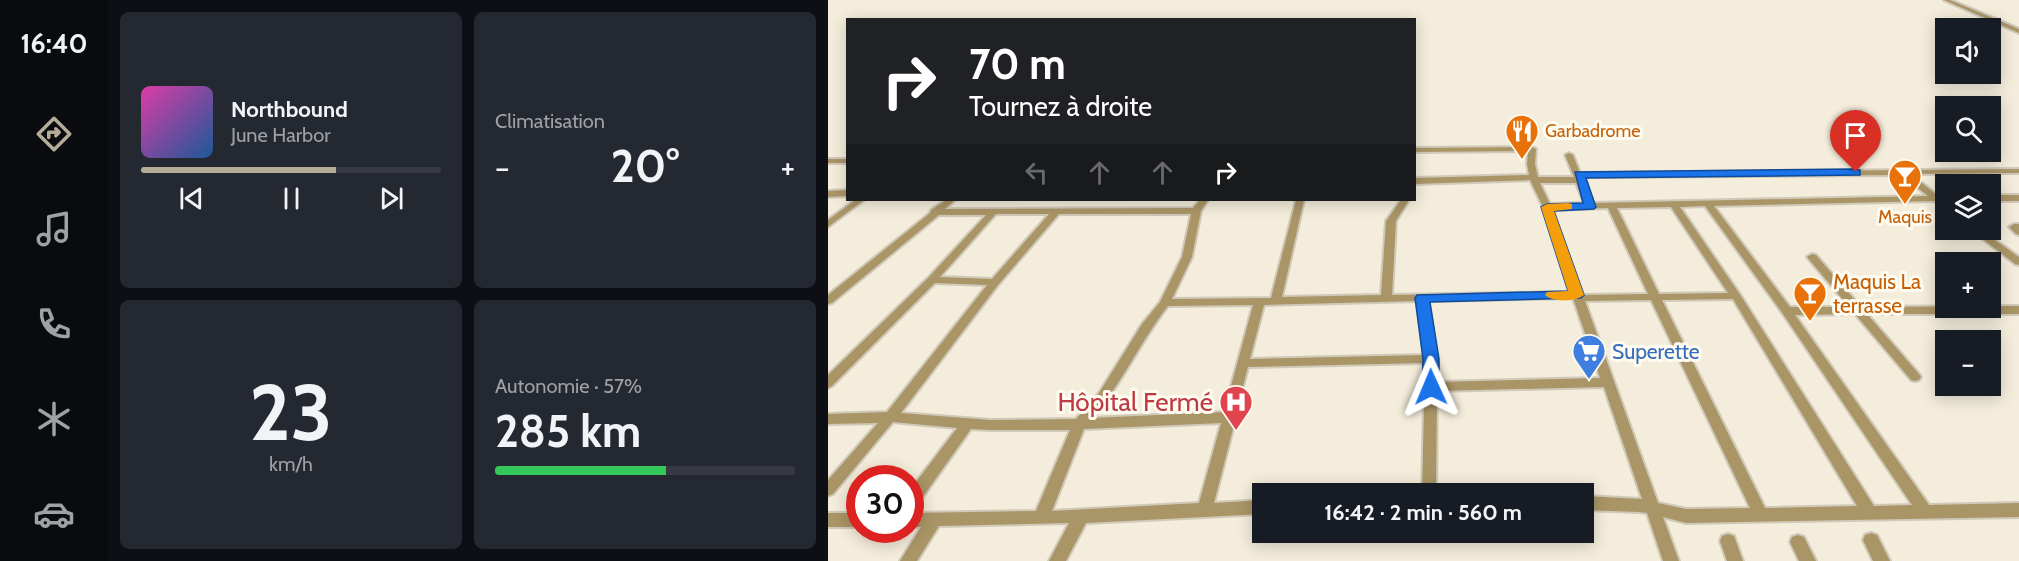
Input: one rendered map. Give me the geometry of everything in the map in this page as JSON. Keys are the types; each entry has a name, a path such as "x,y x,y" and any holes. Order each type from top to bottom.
{"street":[{"path":"1946,0 2019,31"},
{"path":"1416,150 1532,149 1530,156 1534,178 1547,207 1607,382 1654,507 1671,561"},
{"path":"1569,155 1580,177 1590,207"},
{"path":"828,161 846,161"},
{"path":"1416,181 2019,171"},
{"path":"1903,172 1935,198"},
{"path":"828,194 846,193"},
{"path":"1547,207 1935,198"},
{"path":"2001,198 2019,198"},
{"path":"828,224 859,201"},
{"path":"828,301 950,201"},
{"path":"1041,518 1079,424 1104,396 1146,327 1165,303 1187,257 1196,211 1203,201"},
{"path":"1276,301 1300,201"},
{"path":"1386,299 1390,221 1405,201"},
{"path":"1707,202 1787,311 1924,510"},
{"path":"1674,204 1736,296 1869,512"},
{"path":"1611,206 1761,515"},
{"path":"828,383 932,280 994,211"},
{"path":"828,490 950,344 995,282 1057,211"},
{"path":"934,212 1196,211"},
{"path":"2019,227 2014,227 2019,232"},
{"path":"1989,240 2019,262"},
{"path":"1812,257 1915,377"},
{"path":"932,280 995,282"},
{"path":"1165,303 1422,298 1736,296"},
{"path":"1422,298 1431,359 1429,483"},
{"path":"1205,510 1259,302"},
{"path":"1787,311 2019,310"},
{"path":"1245,363 1431,359"},
{"path":"1431,387 1607,382"},
{"path":"828,419 890,417 990,425 1079,424 1231,417"},
{"path":"924,484 968,423"},
{"path":"1594,504 1654,507 1678,516 2019,510"},
{"path":"924,519 1041,518 1252,508"},
{"path":"1057,561 1081,516"},
{"path":"908,561 935,519"},
{"path":"828,520 846,520"},
{"path":"1871,540 1882,561"},
{"path":"1728,541 1736,561"},
{"path":"1798,542 1808,561"}],"slow traffic":[{"path":"1552,295 1576,295 1547,207 1568,207"}],"place":[{"name":"Garbadrome","path":"1522,160"},
{"name":"Maquis","path":"1905,205"},
{"name":"Maquis La terrasse","path":"1810,322"},
{"name":"Superette","path":"1589,380"},
{"name":"Hôpital Fermé","path":"1236,431"}],"route":[{"path":"1431,387 1431,359 1422,298 1576,295 1547,207 1590,207 1579,175 1856,172"}]}
